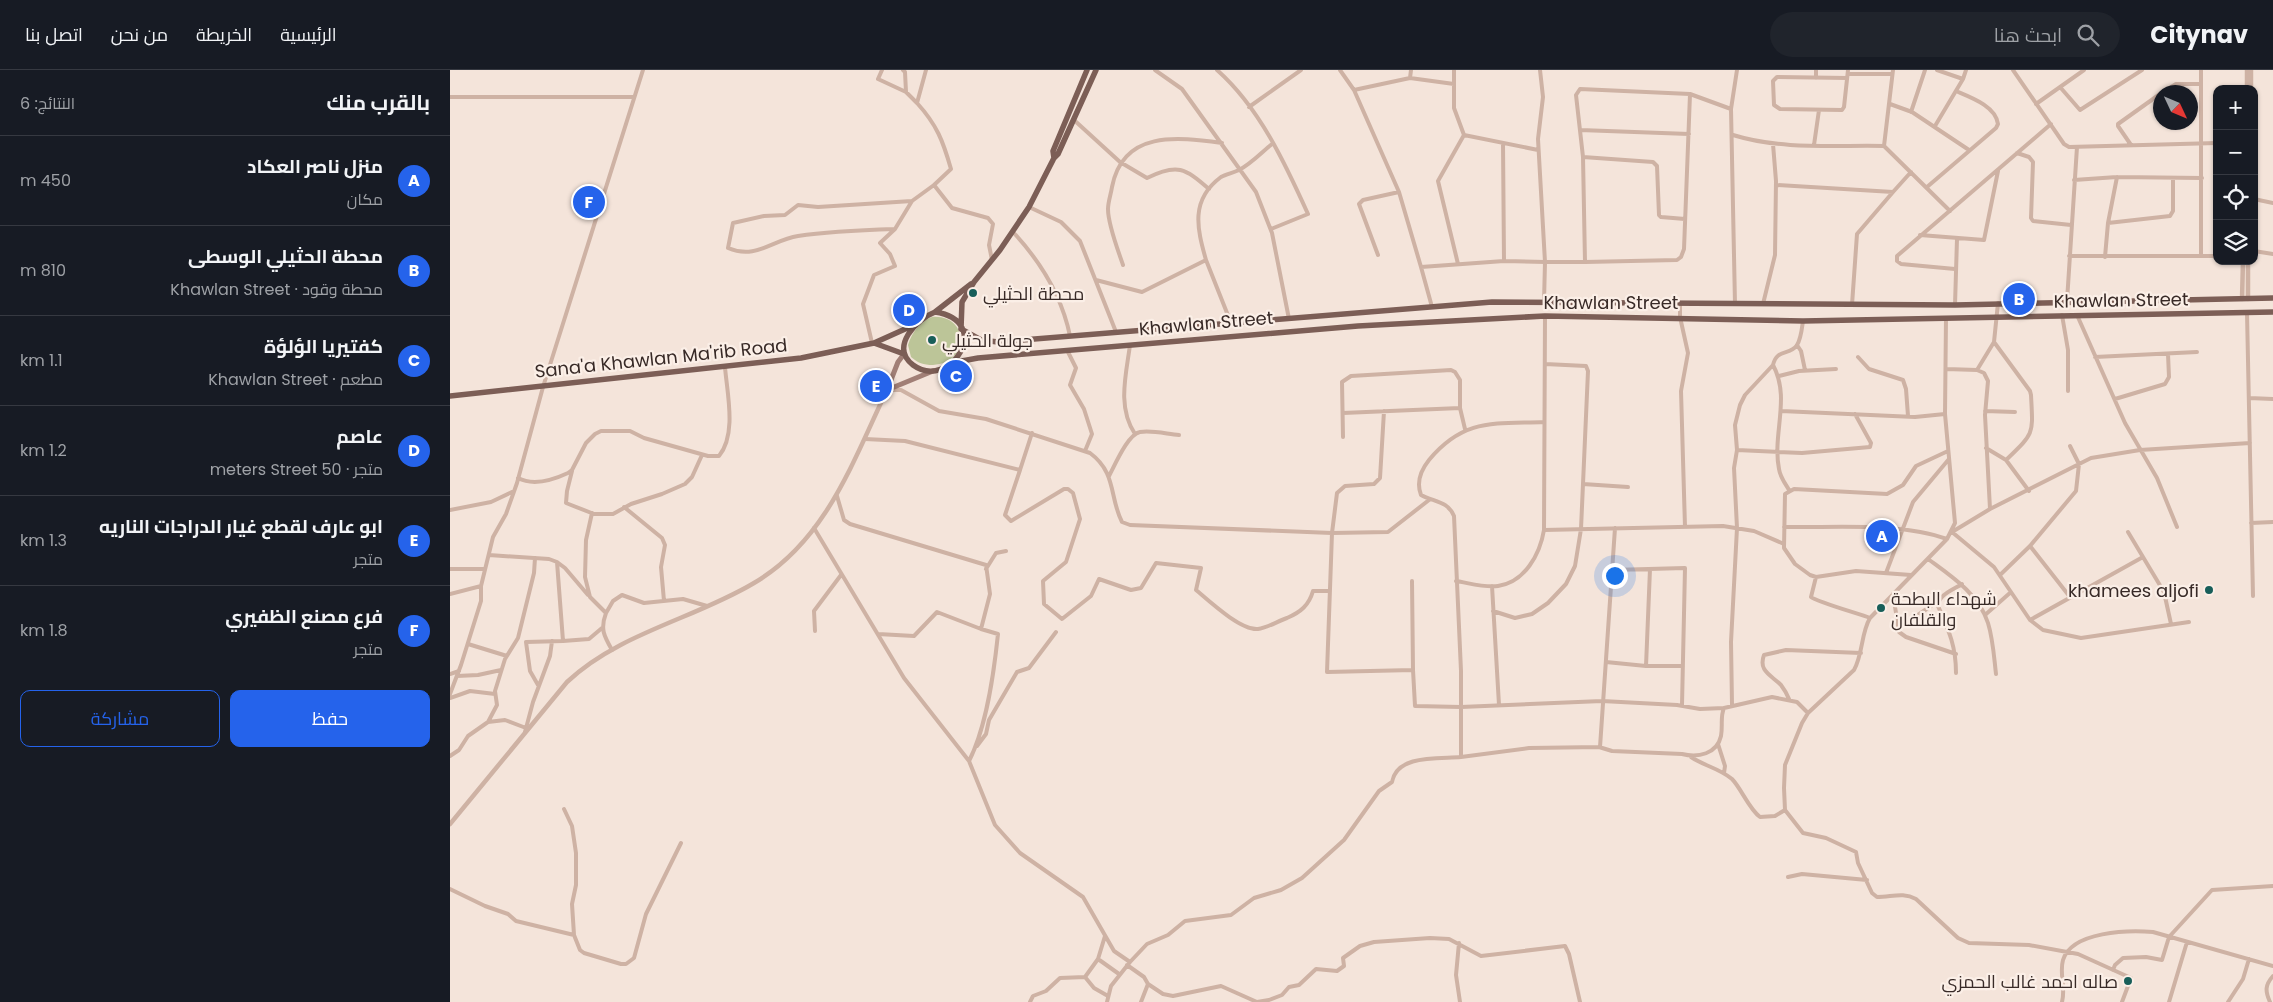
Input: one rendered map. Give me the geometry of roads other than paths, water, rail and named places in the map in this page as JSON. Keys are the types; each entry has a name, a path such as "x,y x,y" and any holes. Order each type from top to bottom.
{"main road":[{"path":"1054,158 1053,151 1087,70"},
{"path":"961,329 962,302 974,282 992,260 1029,207 1054,158 1058,154 1096,70"},
{"path":"887,390 898,362 904,354 906,339 914,325 922,318 935,312 974,282"},
{"name":"Khawlan Street","path":"961,329 981,340 990,342 1492,302 1955,305 2067,301 2273,298"},
{"path":"887,390 951,363 964,348 964,336 961,329 952,318 935,312"},
{"name":"Khawlan Street","path":"951,363 978,358 1358,326 1545,316 1680,317 1803,321 2273,312"},
{"path":"1358,326 1360,314"},
{"name":"Sana'a Khawlan Ma'rib Road","path":"450,396 725,368 801,358 873,343 914,325"},
{"path":"873,343 904,354 917,367 937,369"}],"street":[{"path":"450,694 481,601 481,586 493,537 506,514 514,491 543,387 643,70"},
{"path":"873,343 863,304 874,274 895,266 890,254 880,243 894,229 912,201 934,185 951,169 942,139 931,119 906,92 878,79 882,70"},
{"path":"903,70 905,72 906,92"},
{"path":"916,103 926,70"},
{"path":"1155,70 1182,89 1256,192 1271,229 1289,319"},
{"path":"1217,70 1230,81 1249,107 1289,172 1308,214 1271,229"},
{"path":"1249,107 1301,70"},
{"path":"1340,70 1354,90 1399,192 1432,307"},
{"path":"1410,70 1410,78"},
{"path":"1454,70 1454,108 1464,135 1438,181 1458,264"},
{"path":"1540,70 1543,97 1538,150 1545,262 1544,302"},
{"path":"1735,304 1731,110 1737,70"},
{"path":"1777,70 1777,77 1773,81 1776,108 1842,110 1848,74"},
{"path":"1816,70 1816,78"},
{"path":"1911,112 1925,70"},
{"path":"1937,70 1963,79"},
{"path":"1935,126 1963,79 1966,70"},
{"path":"2013,70 2064,144 2070,147 2213,143"},
{"path":"2036,104 2084,70"},
{"path":"2060,87 2080,110 2142,70"},
{"path":"2201,70 2201,256"},
{"path":"2247,70 2247,85"},
{"path":"2251,70 2251,85"},
{"path":"1777,77 1816,78 1892,72 1884,146"},
{"path":"1354,90 1410,78 1454,84"},
{"path":"2174,85 2201,84"},
{"path":"1585,262 1583,157 1576,95 1580,89 1690,94 1731,110"},
{"path":"1927,187 1996,128 1998,121 1992,113 1976,99 1956,91"},
{"path":"1421,267 1504,261 1677,260 1681,257 1684,249 1690,94"},
{"path":"450,97 634,97"},
{"path":"2131,145 2118,124 2153,99"},
{"path":"1890,104 1911,112 1969,150"},
{"path":"1814,145 1819,110"},
{"path":"1074,120 1120,162 1147,178 1159,172 1176,168 1190,172 1209,189"},
{"path":"1955,269 1901,264 1897,261 1897,256 2051,124"},
{"path":"1580,130 1689,134"},
{"path":"1464,135 1538,150"},
{"path":"1733,136 1757,143 1884,146 1950,211"},
{"path":"1124,265 1108,210 1115,175 1120,162 1139,146 1164,140 1187,138 1222,143"},
{"path":"1503,143 1504,261"},
{"path":"1231,323 1206,260 1198,233 1197,215 1203,194 1222,176 1240,169 1272,144"},
{"path":"1763,304 1774,265 1776,185 1773,144"},
{"path":"2067,301 2077,147"},
{"path":"2017,153 2029,157 2033,162 2032,220 2071,225"},
{"path":"1583,157 1653,162 1657,166 1659,215 1661,217 1685,219"},
{"path":"1920,235 1982,241 1986,238 1998,170"},
{"path":"1852,305 1857,234 1911,172"},
{"path":"2074,180 2116,177 2202,178"},
{"path":"2105,257 2108,224 2116,177"},
{"path":"2108,224 2170,216 2173,211 2173,178"},
{"path":"934,185 952,208 988,218 993,224 989,245 992,260"},
{"path":"1776,185 1893,192"},
{"path":"1378,255 1360,204 1362,200 1399,192"},
{"path":"2258,200 2273,203"},
{"path":"894,229 796,236 762,250 740,253 728,248 733,223 764,216 785,215 798,206 818,208 912,201"},
{"path":"1029,207 1061,222 1080,241 1116,332"},
{"path":"1012,232 1031,252 1047,277 1065,314 1070,336"},
{"path":"1955,305 1957,238"},
{"path":"2258,252 2273,254"},
{"path":"2069,256 2213,256"},
{"path":"1096,280 1142,292 1206,260"},
{"path":"2243,265 2245,299"},
{"path":"2245,299 2248,265"},
{"path":"1680,303 1680,317 1688,353 1681,391 1685,527"},
{"path":"1977,370 1994,342 1998,303"},
{"path":"2247,313 2253,596"},
{"path":"2062,315 2068,350 2068,391"},
{"path":"2077,315 2124,423 2156,478 2177,527"},
{"path":"1456,580 1492,586 1512,582 1521,575 1542,546 1544,530 1545,316"},
{"path":"1946,318 1946,414 1955,523 1947,539 1870,618 1866,625 1860,654 1854,670 1808,713 1790,749 1785,765 1785,810 1803,833 1826,838 1856,852 1872,893 1877,897 1902,894 1916,899 1958,938 1969,943 1982,945 2030,945 2089,958 2131,978 2122,1002"},
{"path":"1732,704 1731,642 1737,528 1734,468 1737,450 1735,425 1740,405 1746,395 1773,365 1778,355 1793,349 1797,345 1803,321"},
{"path":"1994,342 2031,395 2033,427 2031,434 2006,460"},
{"path":"1130,345 1124,410 1128,423 1136,434"},
{"path":"1797,345 1801,351 1805,370"},
{"path":"1067,350 1076,368 1070,385 1084,409 1092,434 1085,451"},
{"path":"2095,356 2197,352"},
{"path":"2115,399 2165,384 2170,377 2168,354"},
{"path":"1858,357 1868,368 1902,380 1906,389 1908,416"},
{"path":"1493,611 1515,618 1525,617 1548,603 1572,576 1576,566 1581,529 1588,371 1586,366 1580,364 1545,364"},
{"path":"1773,365 1779,376 1781,411 1778,468 1789,490"},
{"path":"702,454 692,476 685,484 613,514 592,513 566,503 572,470 586,443 595,434 601,432 630,431 644,438 702,454 719,456 725,444 729,417 725,368"},
{"path":"1779,376 1805,370 1836,369"},
{"path":"1343,437 1342,382 1351,376 1451,370 1455,372 1460,380 1460,408 1465,429"},
{"path":"1946,370 1977,370 1984,373 1988,381 1985,410 1990,509"},
{"path":"450,824 567,682 583,667 612,650 754,584 793,555 837,496 887,390 901,390 939,411 986,420 1085,451 1098,459 1109,476 1119,517 1122,522 1130,526 1332,533 1388,532 1429,500"},
{"path":"2249,398 2273,399"},
{"path":"1343,413 1460,408"},
{"path":"1985,410 2015,412"},
{"path":"1384,411 1380,478 1374,484 1341,488 1337,493 1332,533 1327,672 1413,670"},
{"path":"1781,411 1916,417 1946,414"},
{"path":"1737,450 1779,453 1834,452 1870,448 1871,443 1856,414"},
{"path":"1461,757 1454,516 1446,504 1429,500 1421,495 1418,488 1421,470 1439,447 1465,429 1491,424 1544,422"},
{"path":"1109,476 1128,441 1136,434 1143,432 1180,435"},
{"path":"1032,433 1005,515 1011,521 1064,489 1068,489 1073,493 1080,520 1066,562 1043,581 1044,604 1062,619 1091,596 1099,579 1131,590 1141,588 1156,563 1201,568 1196,590 1218,609 1248,628 1258,629 1292,616 1310,603 1313,591 1330,591"},
{"path":"865,440 905,441 1020,470"},
{"path":"1952,532 1990,509 2029,491 2079,464 2099,457 2140,450 2250,443"},
{"path":"2000,575 2030,546 2076,491 2079,464 2070,446"},
{"path":"1986,448 2006,460 2029,491"},
{"path":"1911,575 1856,571 1816,577 1795,564 1788,556 1784,544 1785,494 1789,490 1887,494 1903,485 1916,466 1948,451"},
{"path":"1886,572 1912,502 1949,459"},
{"path":"518,478 525,482 534,482 563,475 572,470"},
{"path":"1583,484 1628,487"},
{"path":"450,510 492,502 514,491"},
{"path":"837,496 844,520 850,524 986,565 990,594 981,629"},
{"path":"624,508 662,538 665,545 661,567 664,600"},
{"path":"590,597 585,577 586,540 592,513"},
{"path":"2251,523 2273,522"},
{"path":"1544,530 1685,527 1737,528 1754,531 1784,544"},
{"path":"814,528 904,678 969,761 995,824 1020,853 1083,897 1114,951 1144,977 1148,984 1163,994 1173,996 1221,986 1257,1002 1268,1000 1282,995 1289,987 1299,985 1316,969 1338,970 1344,966 1343,958 1360,946 1430,938 1449,939 1482,956 1565,946 1569,954 1580,1002"},
{"path":"1599,747 1615,528"},
{"path":"1784,528 1901,529 1934,534 1947,539"},
{"path":"1952,532 1994,567 2030,620 2043,630 2081,638 2189,622"},
{"path":"2128,532 2164,592 2171,624"},
{"path":"2030,546 2070,597"},
{"path":"986,569 996,553 1006,551"},
{"path":"489,555 535,558 557,562 606,613"},
{"path":"2030,620 2143,557"},
{"path":"450,756 458,750 468,736 488,722 497,705 495,694 501,670 518,638 534,573 535,558"},
{"path":"1928,559 1962,584 1981,606 1992,640 1996,674"},
{"path":"557,562 563,641"},
{"path":"1612,570 1685,568 1682,705"},
{"path":"450,569 485,569"},
{"path":"1646,666 1650,569"},
{"path":"815,631 814,611 841,575"},
{"path":"1816,577 1811,592 1811,597 1815,601 1829,603 1870,618"},
{"path":"1412,581 1415,706 1461,707 1602,701 1682,705 1700,709 1724,708 1732,704 1772,697 1797,702 1808,713"},
{"path":"1898,629 1962,584"},
{"path":"450,594 481,586"},
{"path":"1492,586 1499,705"},
{"path":"1985,615 2010,592"},
{"path":"1893,594 1898,629 1906,637 1956,654"},
{"path":"612,650 603,635 602,628 606,613 613,602 622,595 644,603 683,599 707,606"},
{"path":"1938,602 1953,640 1956,654 1956,673"},
{"path":"878,634 914,636 937,612 998,634 993,674 976,747"},
{"path":"518,638 526,642 589,638 602,628"},
{"path":"969,761 976,747 986,734 989,720 1017,672 1029,668 1056,632"},
{"path":"525,734 538,685 550,656 552,641"},
{"path":"526,642 530,671 538,685"},
{"path":"468,644 507,656"},
{"path":"1789,699 1782,686 1762,668 1761,662 1764,655 1786,650 1860,654"},
{"path":"1606,662 1646,666 1683,666"},
{"path":"450,674 478,675 501,670"},
{"path":"450,698 470,691 495,694"},
{"path":"1724,708 1720,716 1722,726 1718,744 1725,766 1724,773"},
{"path":"488,722 505,720 526,728"},
{"path":"1107,1002 1111,986 1119,974 1147,944 1168,935 1185,921 1231,915 1254,898 1281,890 1302,878 1344,840 1379,791 1392,782 1393,775 1401,766 1421,760 1529,748 1599,747 1612,751 1691,756 1709,752 1718,744"},
{"path":"1691,756 1700,763 1717,768 1724,773 1735,783 1741,794 1760,816 1775,816 1785,810"},
{"path":"564,809 572,826 576,853 576,879 572,904 574,935 580,950 584,953 621,964 630,962 637,950 646,914 681,843"},
{"path":"1788,877 1802,874 1867,880"},
{"path":"2113,970 2115,965 2123,958 2162,960 2169,937 2212,890 2273,886"},
{"path":"450,890 508,914 516,921 574,935"},
{"path":"2068,1002 2062,1001 2065,994 2062,971 2066,954 2090,937 2101,934 2137,931 2153,932 2273,966"},
{"path":"1085,977 1098,959 1105,936"},
{"path":"2169,1002 2188,942"},
{"path":"1459,943 1456,974 1460,1002"},
{"path":"1098,959 1119,974"},
{"path":"2228,1002 2243,978 2249,960"},
{"path":"2270,1002 2266,993 2267,984 2273,976"},
{"path":"1085,977 1094,988 1108,996"},
{"path":"1030,1002 1032,996 1046,991 1060,978 1085,977"},
{"path":"1141,1002 1148,984"}],"place":[{"name":"فرع مصنع الظفيري","path":"589,202"},
{"name":"محطة الحثيلي","path":"973,293"},
{"name":"محطة الحثيلي الوسطى","path":"2019,299"},
{"name":"عاصم","path":"909,310"},
{"name":"جولة الحثيلي","path":"932,340"},
{"name":"كفتيريا الؤلؤة","path":"956,376"},
{"name":"ابو عارف لقطع غيار الدراجات الناريه","path":"876,386"},
{"name":"منزل ناصر العكاد","path":"1882,536"},
{"name":"khamees aljofi","path":"2209,590"},
{"name":"شهداء البطحة والقلفان","path":"1881,608"},
{"name":"صاله احمد غالب الحمزي","path":"2128,981"}]}
